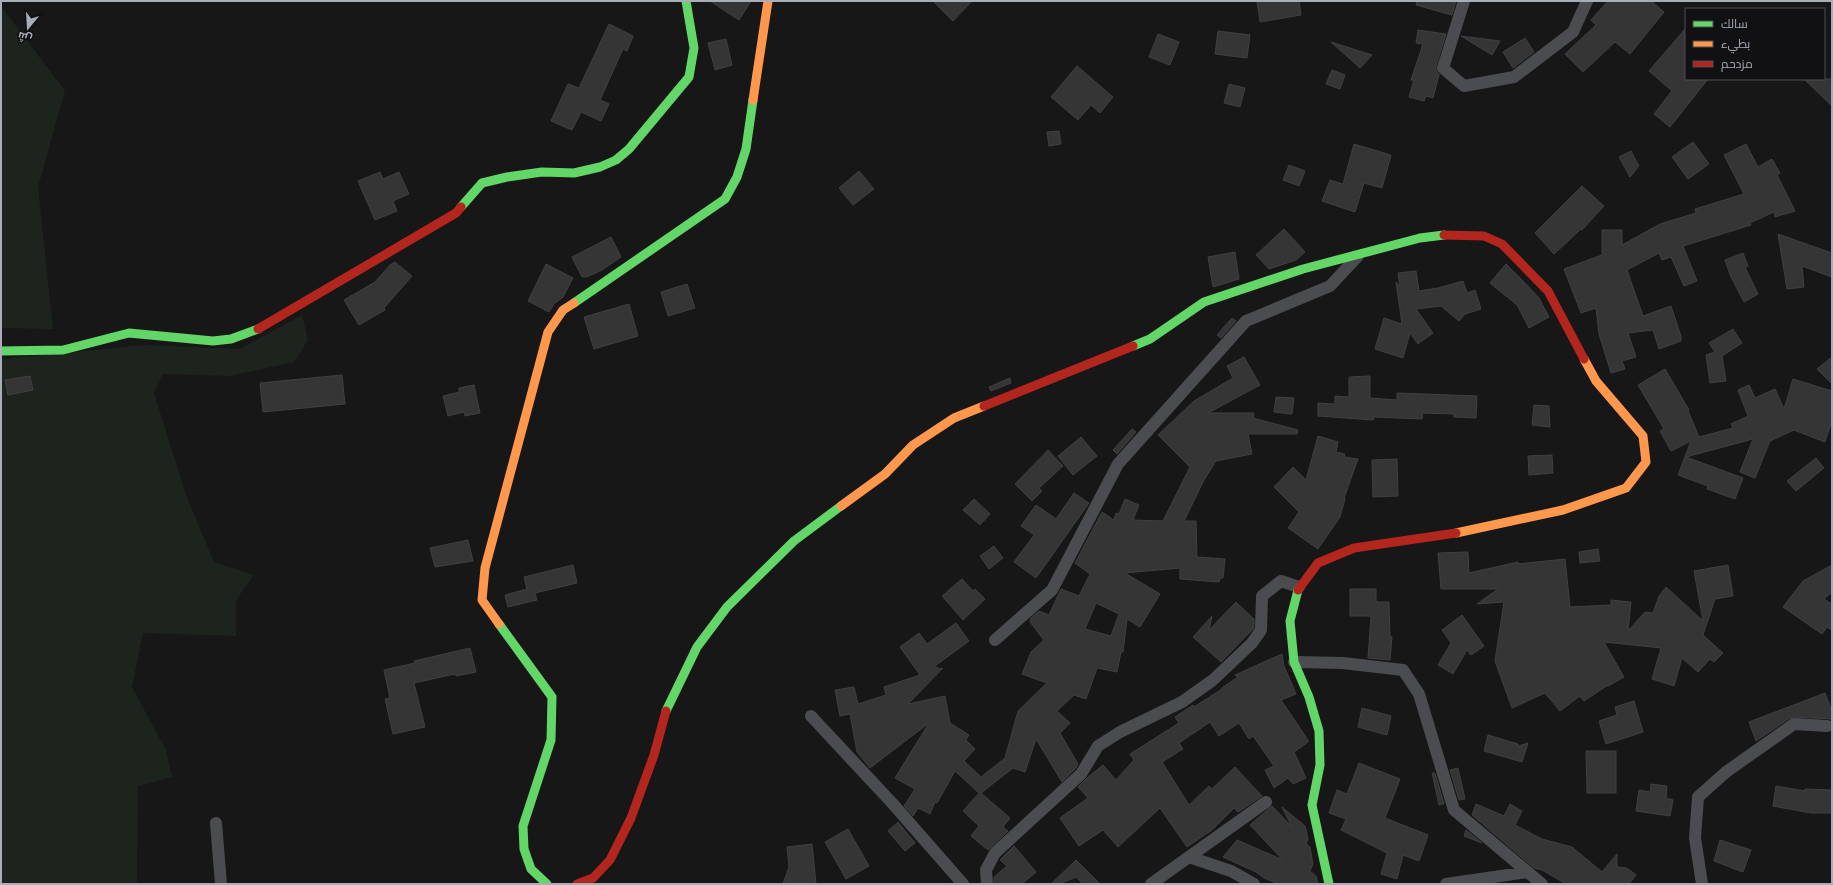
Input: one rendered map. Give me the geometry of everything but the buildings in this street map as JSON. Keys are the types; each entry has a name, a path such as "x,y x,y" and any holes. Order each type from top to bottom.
{"main road":[{"path":"1,351 63,350 129,333 213,340 231,339 257,330 456,213 482,183 507,177 542,172 574,173 600,167 616,160 629,149 689,77 694,48 686,1"},
{"path":"547,884 531,869 524,849 523,826 551,740 552,697 482,600 485,568 548,332 563,310 725,199 737,177 746,149 768,1"},
{"path":"577,884 593,878 610,860 631,818 654,755 664,716 696,647 718,618 727,607 794,541 885,474 913,445 954,418 1150,339 1204,302 1303,269 1420,238 1448,234 1484,236 1502,244 1548,291 1596,381 1643,436 1646,462 1626,488 1563,510 1444,536 1354,548 1318,563 1299,587 1290,621 1294,662 1309,697 1319,731 1320,766 1312,805 1329,884"}],"street":[{"path":"1464,1 1443,68 1464,86 1514,77 1574,32 1587,1"},
{"path":"995,640 1052,590 1118,464 1246,321 1330,286 1361,254"},
{"path":"986,884 986,870 995,853 1082,774 1098,746 1120,732 1182,702 1213,680 1252,643 1261,630 1262,596 1281,581 1299,587"},
{"path":"1294,662 1343,662 1403,670 1419,694 1454,810 1542,884"},
{"path":"812,716 893,804 963,884"},
{"path":"1702,884 1695,838 1698,797 1726,772 1794,724 1827,726"},
{"path":"1151,884 1266,802"},
{"path":"216,823 221,884"},
{"path":"1189,857 1231,871 1254,884"},
{"path":"1446,884 1528,872"}],"shaded area":[{"path":"1,6 65,91 38,187 53,329 1,328"},
{"path":"302,315 308,340 294,362 230,376 163,374 154,393 186,495 214,562 254,575 236,600 236,636 143,633 132,687 166,750 172,777 138,786 137,884 1,884 1,359 145,345 240,349"}],"traffic: fast":[{"path":"461,207 482,183 507,177 542,172 574,173 600,167 616,160 629,149 689,77 694,48 686,1"},
{"path":"574,303 725,199 737,177 746,149 753,100"},
{"path":"1133,346 1150,339 1204,302 1303,269 1420,238 1444,235"},
{"path":"1,351 63,350 129,333 213,341 231,339 258,329"},
{"path":"666,711 697,647 727,607 794,541 841,506"},
{"path":"1298,590 1290,621 1294,662 1309,697 1319,731 1320,765 1312,805 1329,884"},
{"path":"499,624 552,697 551,740 523,826 524,849 531,869 547,884"}],"traffic: slow":[{"path":"753,100 768,1"},
{"path":"499,624 482,600 485,568 548,332 563,310 574,303"},
{"path":"1456,533 1563,510 1626,488 1646,462 1643,436 1596,381 1584,359"},
{"path":"841,506 885,474 913,445 954,418 984,406"}],"traffic: jam":[{"path":"258,329 456,213 461,207"},
{"path":"1444,235 1484,236 1502,244 1548,291 1584,359"},
{"path":"984,406 1133,346"},
{"path":"1298,590 1318,563 1354,548 1456,533"},
{"path":"577,884 593,878 610,860 631,818 654,755 666,711"}]}
